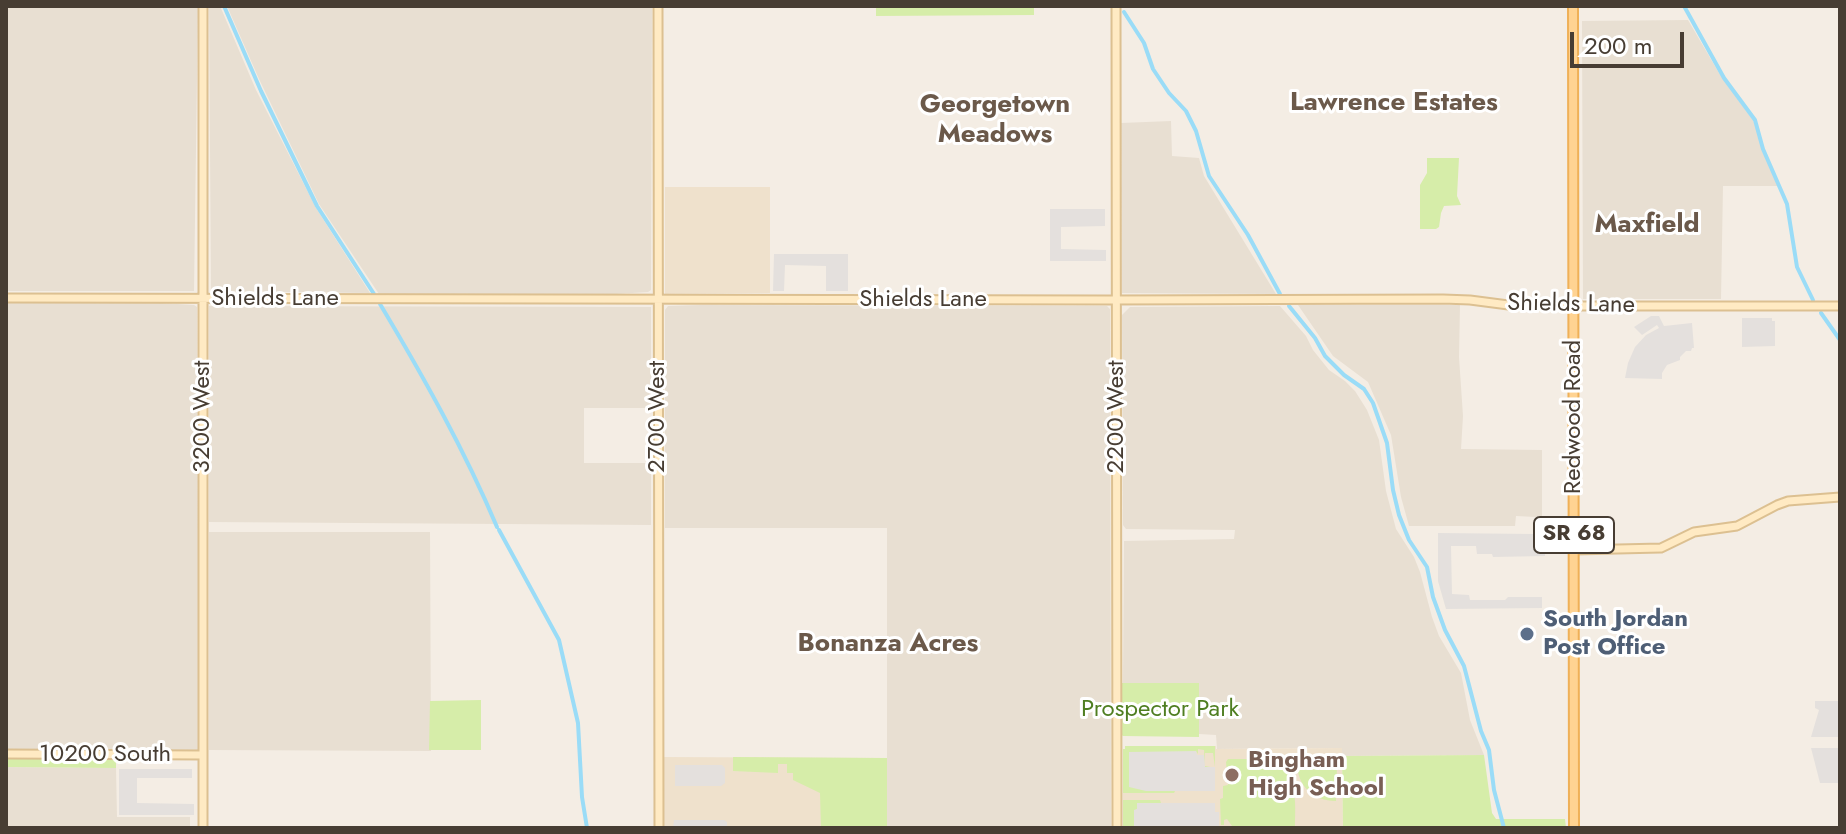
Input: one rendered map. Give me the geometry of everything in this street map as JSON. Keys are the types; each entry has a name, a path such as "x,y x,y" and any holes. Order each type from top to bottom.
{"main road":[{"name":"3200 West","path":"203,6 203,828"},
{"name":"2700 West","path":"658,6 659,828"},
{"name":"2200 West","path":"1116,6 1117,828"},
{"name":"Redwood Road","path":"1573,6 1574,828"},
{"name":"Shields Lane","path":"6,298 1458,299 1511,306 1840,306"},
{"path":"1574,550 1661,548 1694,532 1737,526 1788,501 1840,500"},
{"name":"10200 South","path":"6,754 203,755"}],"shaded area":[{"path":"6,6 198,6 194,291 6,291"},
{"path":"209,6 220,6 256,90 316,208 370,293 211,291"},
{"path":"227,6 652,6 651,290 616,294 379,294 319,204"},
{"path":"1688,20 1719,73 1753,120 1778,186 1723,186 1721,299 1583,299 1582,21"},
{"path":"1171,121 1172,156 1199,158 1204,176 1276,294 1122,293 1121,123"},
{"path":"665,187 770,187 770,293 665,294"},
{"path":"1050,209 1105,209 1105,226 1061,227 1061,249 1106,250 1106,261 1050,261"},
{"path":"774,254 848,254 848,291 826,291 826,266 785,265 784,291 773,291"},
{"path":"6,302 162,303 197,307 197,751 6,751"},
{"path":"1298,305 1460,305 1461,449 1542,450 1542,526 1565,526 1566,541 1541,540 1537,534 1536,517 1516,516 1515,526 1409,526 1391,435 1368,382 1333,356"},
{"path":"209,306 651,307 651,408 584,408 584,463 651,463 651,525 209,522"},
{"path":"668,306 1107,306 1110,309 1111,828 887,828 887,528 665,528 665,310"},
{"path":"1280,306 1306,336 1329,370 1355,391 1367,410 1379,440 1386,491 1396,529 1414,557 1439,636 1461,673 1470,720 1484,755 1342,756 1341,748 1217,749 1216,735 1199,734 1199,683 1123,683 1124,541 1234,539 1235,530 1126,529 1123,525 1122,315 1130,307"},
{"path":"1651,316 1659,316 1664,326 1692,323 1694,348 1686,351 1680,360 1667,365 1662,379 1625,378 1635,347 1646,335 1659,328 1657,325 1642,335 1634,327"},
{"path":"1742,318 1772,318 1775,321 1775,346 1742,347"},
{"path":"209,532 430,532 431,751 209,750"},
{"path":"1438,533 1534,534 1540,542 1545,542 1545,556 1493,557 1492,554 1477,554 1476,546 1451,546 1452,594 1469,595 1470,600 1542,597 1542,608 1446,609 1438,581"},
{"path":"1815,701 1840,701 1840,737 1811,737 1819,710 1815,708"},
{"name":"Bingham High School","path":"1125,746 1342,748 1343,828 1123,828"},
{"path":"1811,748 1840,748 1840,783 1820,783"},
{"path":"1196,751 1197,755 1204,755 1205,767 1215,767 1215,791 1146,791 1129,787 1129,752"},
{"path":"663,757 887,758 887,828 663,828"},
{"path":"675,765 722,765 725,768 725,783 721,786 675,786"},
{"path":"6,767 116,768 117,817 190,817 190,828 6,828"},
{"path":"119,769 192,769 192,778 137,778 137,803 194,804 194,815 119,815"},
{"path":"1137,803 1215,803 1215,812 1219,812 1219,828 1134,828"},
{"path":"674,820 724,820 727,828 673,828"}],"green space":[{"path":"876,6 1034,6 1034,15 876,16"},
{"path":"1427,158 1459,158 1457,196 1461,205 1444,206 1436,229 1420,229 1420,185 1427,173"},
{"name":"Prospector Park","path":"1120,683 1199,683 1199,737 1120,734"},
{"path":"481,700 481,750 429,750 430,701"},
{"path":"1125,746 1215,746 1215,767 1213,753 1205,753 1205,766 1210,767 1205,768 1204,750 1198,749 1174,793 1123,793"},
{"path":"1484,755 1492,813 1496,819 1565,819 1566,828 1343,828 1342,756"},
{"path":"733,757 887,758 887,828 821,828 820,793 793,780 793,773 787,773 787,764 778,764 778,773 733,771"},
{"path":"6,759 116,759 116,768 6,767"},
{"path":"1228,759 1261,759 1279,766 1292,783 1295,828 1235,828 1227,819 1221,825 1220,799 1223,798 1223,786 1228,785 1226,762"},
{"path":"1333,760 1337,764 1336,801 1314,795 1300,778 1297,762"},
{"path":"1123,800 1160,800 1161,803 1138,803 1134,811 1134,828 1123,828"}],"waterway":[{"path":"224,6 317,206 374,294"},
{"path":"1684,6 1724,78 1755,120 1763,149 1787,204 1797,267 1813,300"},
{"path":"1124,12 1144,43 1153,69 1186,111 1196,131 1209,176 1248,235 1280,294"},
{"path":"380,304 442,413 497,527"},
{"path":"1289,306 1315,338 1325,356 1364,389 1373,403 1387,443 1399,515 1409,540 1427,567 1433,597 1445,630 1464,666 1489,750 1494,790 1504,828"},
{"path":"1821,313 1840,340"},
{"path":"499,530 559,640 578,723 587,828"}],"place":[{"name":"South Jordan Post Office","path":"1527,634"},
{"name":"Bingham High School","path":"1232,775"}],"district":[{"name":"Lawrence Estates","path":"1394,104"},
{"name":"Georgetown Meadows","path":"995,121"},
{"name":"Maxfield","path":"1647,226"},
{"name":"Bonanza Acres","path":"888,645"}]}
